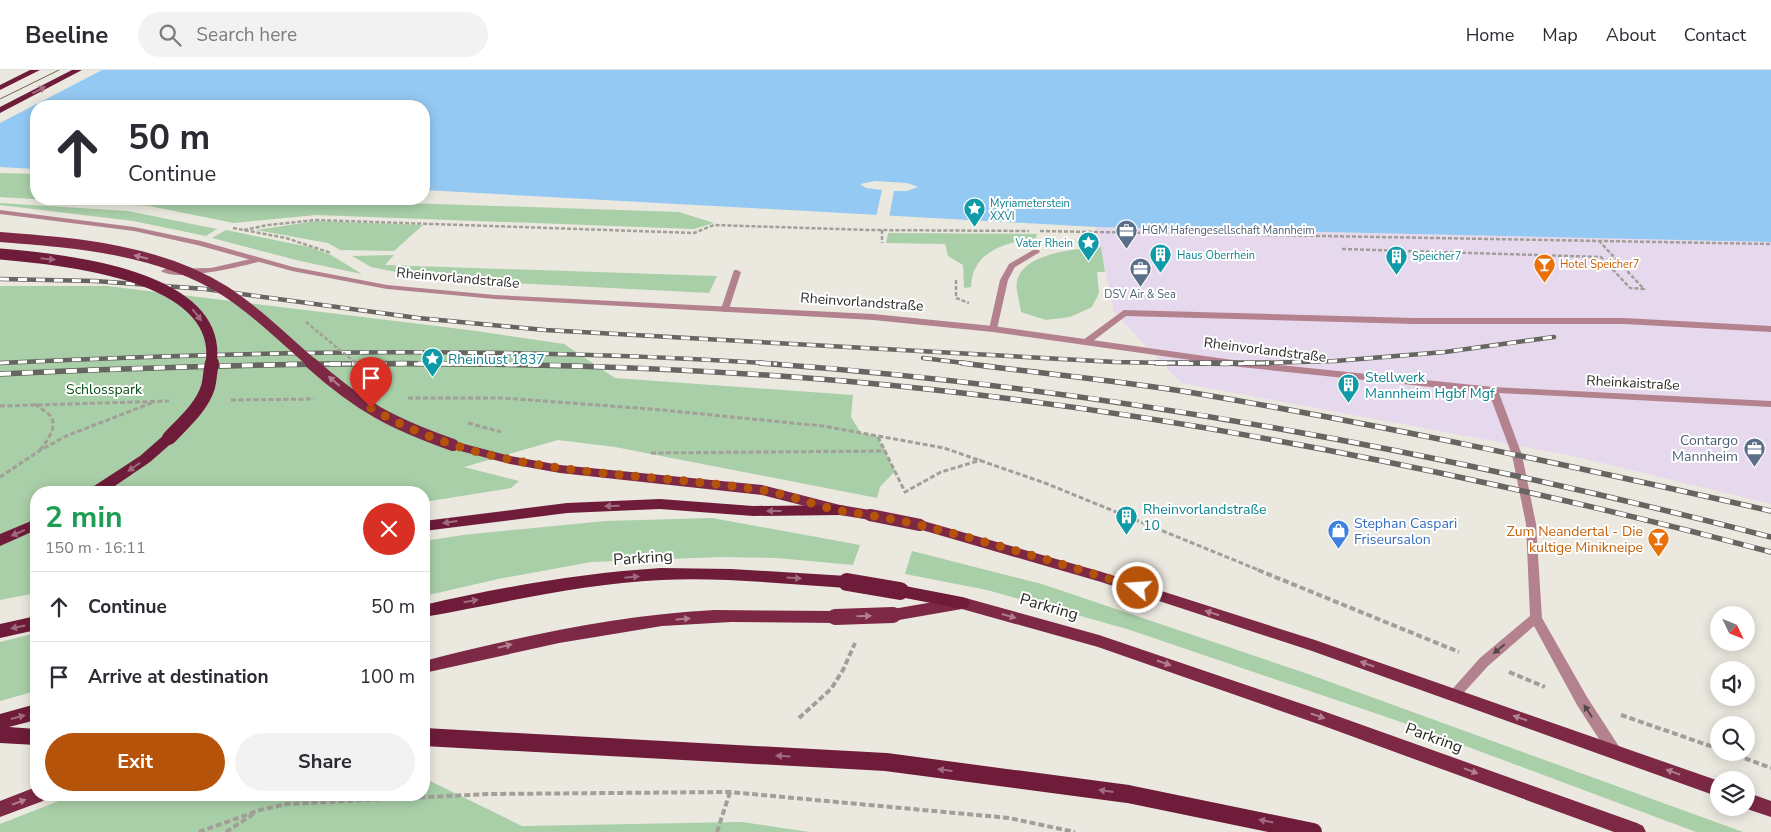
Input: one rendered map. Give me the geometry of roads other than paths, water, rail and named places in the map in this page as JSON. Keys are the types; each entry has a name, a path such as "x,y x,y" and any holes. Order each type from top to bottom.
{"highway":[{"path":"0,88 36,70"},
{"path":"0,110 78,70"},
{"path":"0,254 109,269 135,277 174,295 196,311 211,335 213,362 208,388 193,411 169,438 144,459 105,486"},
{"path":"430,525 567,508 660,504 753,511 840,510"},
{"path":"0,540 30,527"},
{"name":"Parkring","path":"430,610 564,584 660,574 736,574 847,582 962,602"},
{"path":"0,631 30,624"},
{"path":"0,722 30,714"},
{"path":"0,735 30,737"},
{"path":"430,737 886,762 1128,794 1313,832"}],"main road":[{"path":"0,237 71,243 111,250 176,266 223,290 274,328 354,399 388,418 453,445 510,460 560,469 762,490 840,510 920,525 1102,577 1315,646 1710,786"},
{"path":"430,665 517,643 609,627 699,617 893,615 962,602"},
{"name":"Parkring","path":"962,602 1109,644 1324,718 1637,832"},
{"path":"0,809 30,798"},
{"path":"1755,803 1771,809"}],"street":[{"name":"Rheinvorlandstraße","path":"0,212 134,229 198,243 256,260 388,287 504,298 873,317 993,330 1240,364 1493,390"},
{"path":"993,330 1004,280 1012,266 1036,252"},
{"path":"165,271 200,273 225,269 256,260"},
{"path":"725,309 737,272"},
{"path":"1086,342 1124,313 1414,321 1624,321 1771,329"},
{"path":"1493,390 1517,455 1531,524 1536,618 1582,701 1615,752"},
{"name":"Rheinkaistraße","path":"1493,390 1771,404"},
{"path":"1453,695 1484,662 1536,618"}],"water":[{"path":"0,70 1771,70 1771,242 1096,227 430,190 430,100 30,100 30,169 0,167"}],"tram line":[{"path":"0,99 59,70"}],"railway":[{"path":"0,279 95,281 205,289 418,318 545,330 1115,362 1170,363"},
{"path":"1262,363 1335,361 1445,352 1554,337"},
{"path":"0,363 291,353 388,352 583,355 777,364"},
{"path":"923,358 972,364"},
{"path":"760,363 1016,388 1143,406 1269,427 1395,450 1521,477 1771,537"},
{"path":"962,363 1188,392 1334,418 1480,447 1771,511"},
{"path":"1156,363 1170,363"},
{"path":"1170,363 1262,363"},
{"path":"1170,363 1262,363"},
{"path":"1262,363 1269,363"},
{"path":"288,364 316,364"},
{"path":"0,374 316,364"},
{"path":"316,364 422,364"},
{"path":"422,364 507,364"},
{"path":"422,364 528,365 739,373 927,389 1092,410 1256,437 1419,468 1568,501 1771,552"}],"place":[{"name":"Myriameterstein XXVI","path":"974,228"},
{"name":"HGM Hafengesellschaft Mannheim","path":"1126,249"},
{"name":"Vater Rhein","path":"1089,262"},
{"name":"Haus Oberrhein","path":"1161,274"},
{"name":"Speicher7","path":"1396,275"},
{"name":"Hotel Speicher7","path":"1544,283"},
{"name":"DSV Air & Sea","path":"1140,287"},
{"name":"Rheinlust 1837","path":"432,378"},
{"name":"Stellwerk Mannheim Hgbf Mgf","path":"1349,404"},
{"name":"Contargo Mannheim","path":"1754,467"},
{"name":"Rheinvorlandstraße 10","path":"1127,536"},
{"name":"Stephan Caspari Friseursalon","path":"1338,550"},
{"name":"Zum Neandertal - Die kultige Minikneipe","path":"1659,558"}],"park label":[{"name":"Schlosspark","path":"104,389"}]}
